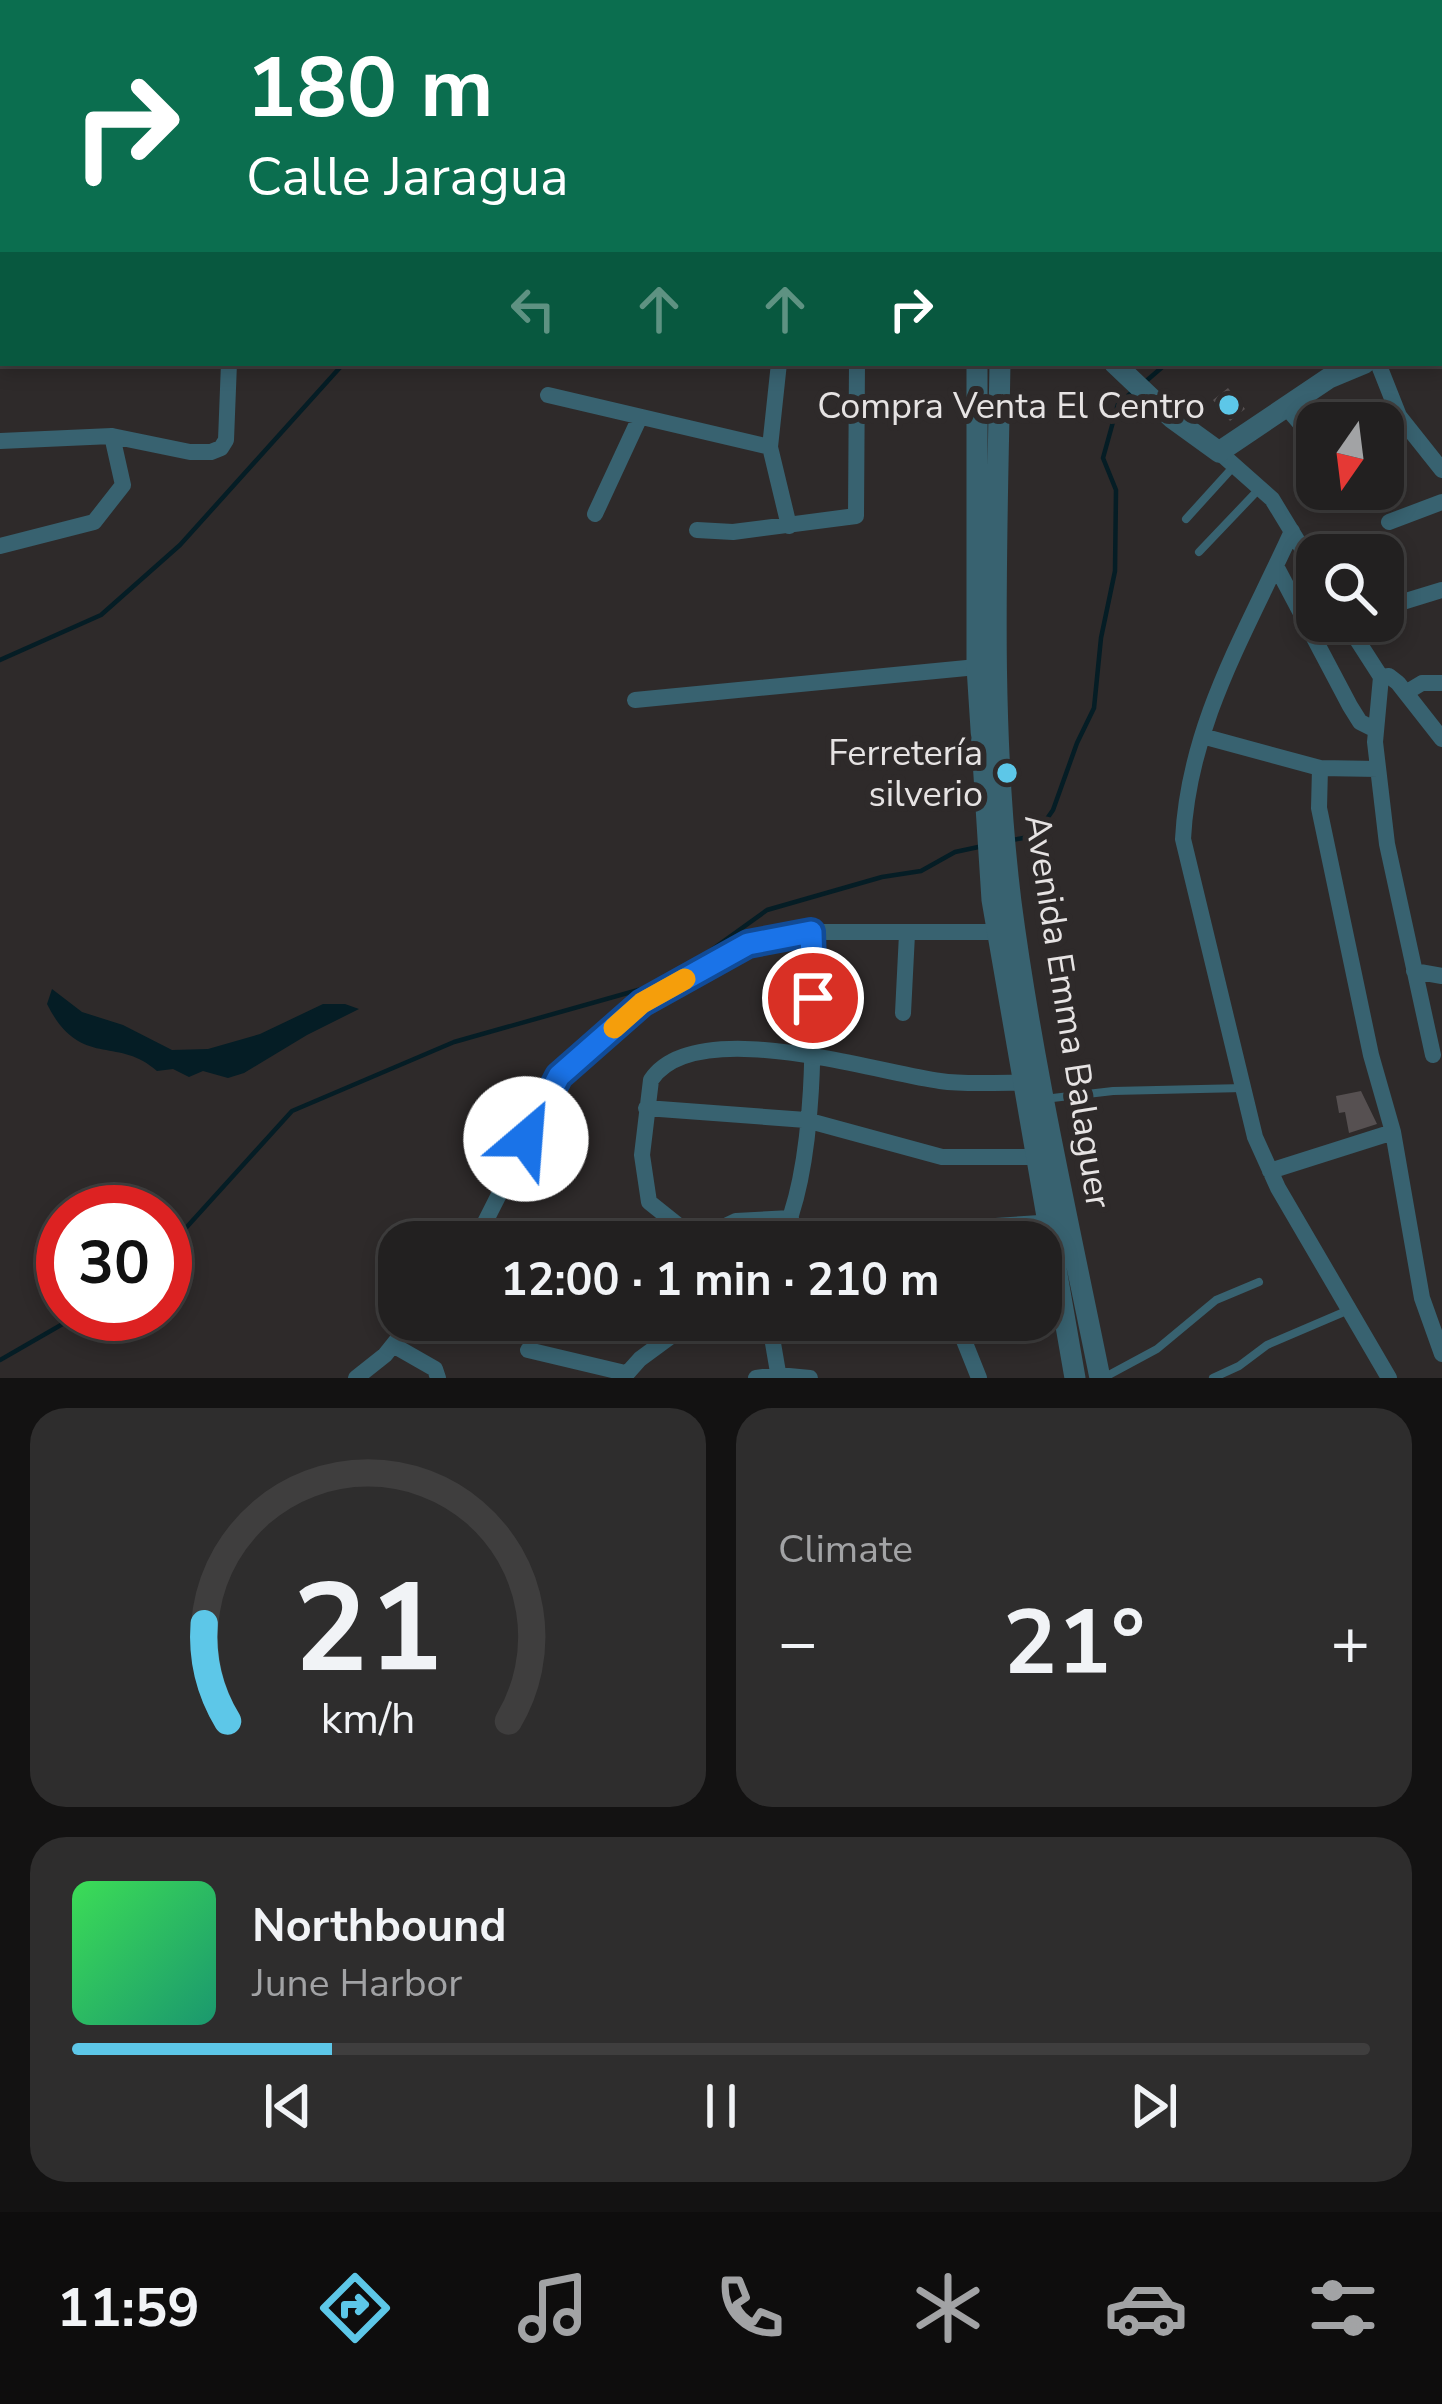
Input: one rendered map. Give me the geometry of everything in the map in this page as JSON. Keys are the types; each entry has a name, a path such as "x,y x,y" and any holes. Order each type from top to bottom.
{"street":[{"path":"0,442 112,436 190,452 220,448 227,428 229,366"},
{"path":"779,366 770,447 789,526"},
{"path":"697,530 733,532 852,519 858,511 856,366"},
{"name":"Avenida Emma Balaguer","path":"977,366 991,774"},
{"name":"Avenida Emma Balaguer","path":"1000,366 987,585 977,667 1002,900 1043,1099 1058,1221"},
{"path":"1117,366 1172,418 1261,487 1296,538"},
{"path":"1228,458 1329,378 1358,366"},
{"path":"1379,366 1399,416 1442,470"},
{"path":"548,395 770,447"},
{"path":"1287,408 1296,418"},
{"path":"595,514 640,417"},
{"path":"0,546 94,522 123,485 112,436"},
{"path":"1389,522 1442,502"},
{"path":"1292,531 1224,669 1185,789 1183,839 1256,1137 1270,1171 1389,1378"},
{"path":"1276,566 1360,722 1376,730"},
{"path":"1404,602 1442,590"},
{"path":"1358,642 1381,677 1376,730 1387,844 1433,1055"},
{"path":"635,700 977,667"},
{"path":"1381,677 1389,676 1407,692 1442,740"},
{"path":"1407,692 1422,683 1442,683"},
{"path":"1202,736 1321,768 1378,769"},
{"path":"1321,768 1319,808 1371,1055 1394,1132 1422,1298 1442,1354"},
{"name":"Avenida Emma Balaguer","path":"1002,900 996,932 1036,1157 1058,1221"},
{"path":"486,1221 559,1076 642,1003 748,944 811,932 996,932"},
{"path":"736,1221 791,1219 812,1056 811,932"},
{"path":"903,1012 907,934"},
{"path":"1414,970 1442,976"},
{"path":"672,1221 646,1193 642,1155 646,1108 656,1072 686,1055 720,1049 812,1056 943,1082 1024,1083"},
{"path":"646,1108 806,1120 942,1157 1036,1157"},
{"path":"1270,1171 1394,1132"},
{"name":"Avenida Emma Balaguer","path":"1062,1237 1101,1378"},
{"name":"Avenida Emma Balaguer","path":"1062,1259 1075,1378"},
{"path":"356,1378 396,1341"},
{"path":"528,1351 624,1376 667,1341"},
{"path":"772,1341 778,1376"},
{"path":"966,1341 980,1378"},
{"path":"393,1345 435,1369 438,1378"},
{"path":"756,1378 810,1378"}],"lane":[{"path":"1186,519 1228,458"},
{"path":"1199,552 1261,487"},
{"path":"1043,1099 1113,1091 1246,1088"},
{"path":"1101,1378 1157,1348 1216,1300 1259,1282"},
{"path":"1213,1378 1267,1346 1352,1309"}],"water":[{"path":"52,989 82,1012 123,1025 172,1050 208,1049 260,1034 323,1004 359,1009 244,1073 228,1078 203,1071 189,1077 173,1069 157,1071 142,1060 72,1037 47,1004"}],"building":[{"name":"Compra Venta El Centro","path":"1228,388 1245,409 1230,421 1213,400"},
{"path":"1361,1091 1377,1124 1349,1133 1336,1096"}],"waterway":[{"path":"0,660 101,615 180,545 341,366"},
{"path":"1145,382 1164,366"},
{"path":"1012,840 1035,836 1053,810 1094,708 1101,638 1115,571 1116,490 1103,458 1118,404 1131,393"},
{"path":"678,974 767,910 882,877 921,871 955,852 983,846"},
{"path":"192,1221 292,1111 454,1042 663,983"},
{"path":"0,1360 36,1339"}],"slow traffic":[{"path":"614,1028 642,1003 685,979"}],"place":[{"name":"Compra Venta El Centro","path":"1229,405"},
{"name":"Ferretería silverio","path":"1007,773"}],"route":[{"path":"526,1139 559,1076 642,1003 748,944 811,932 813,998"}]}
